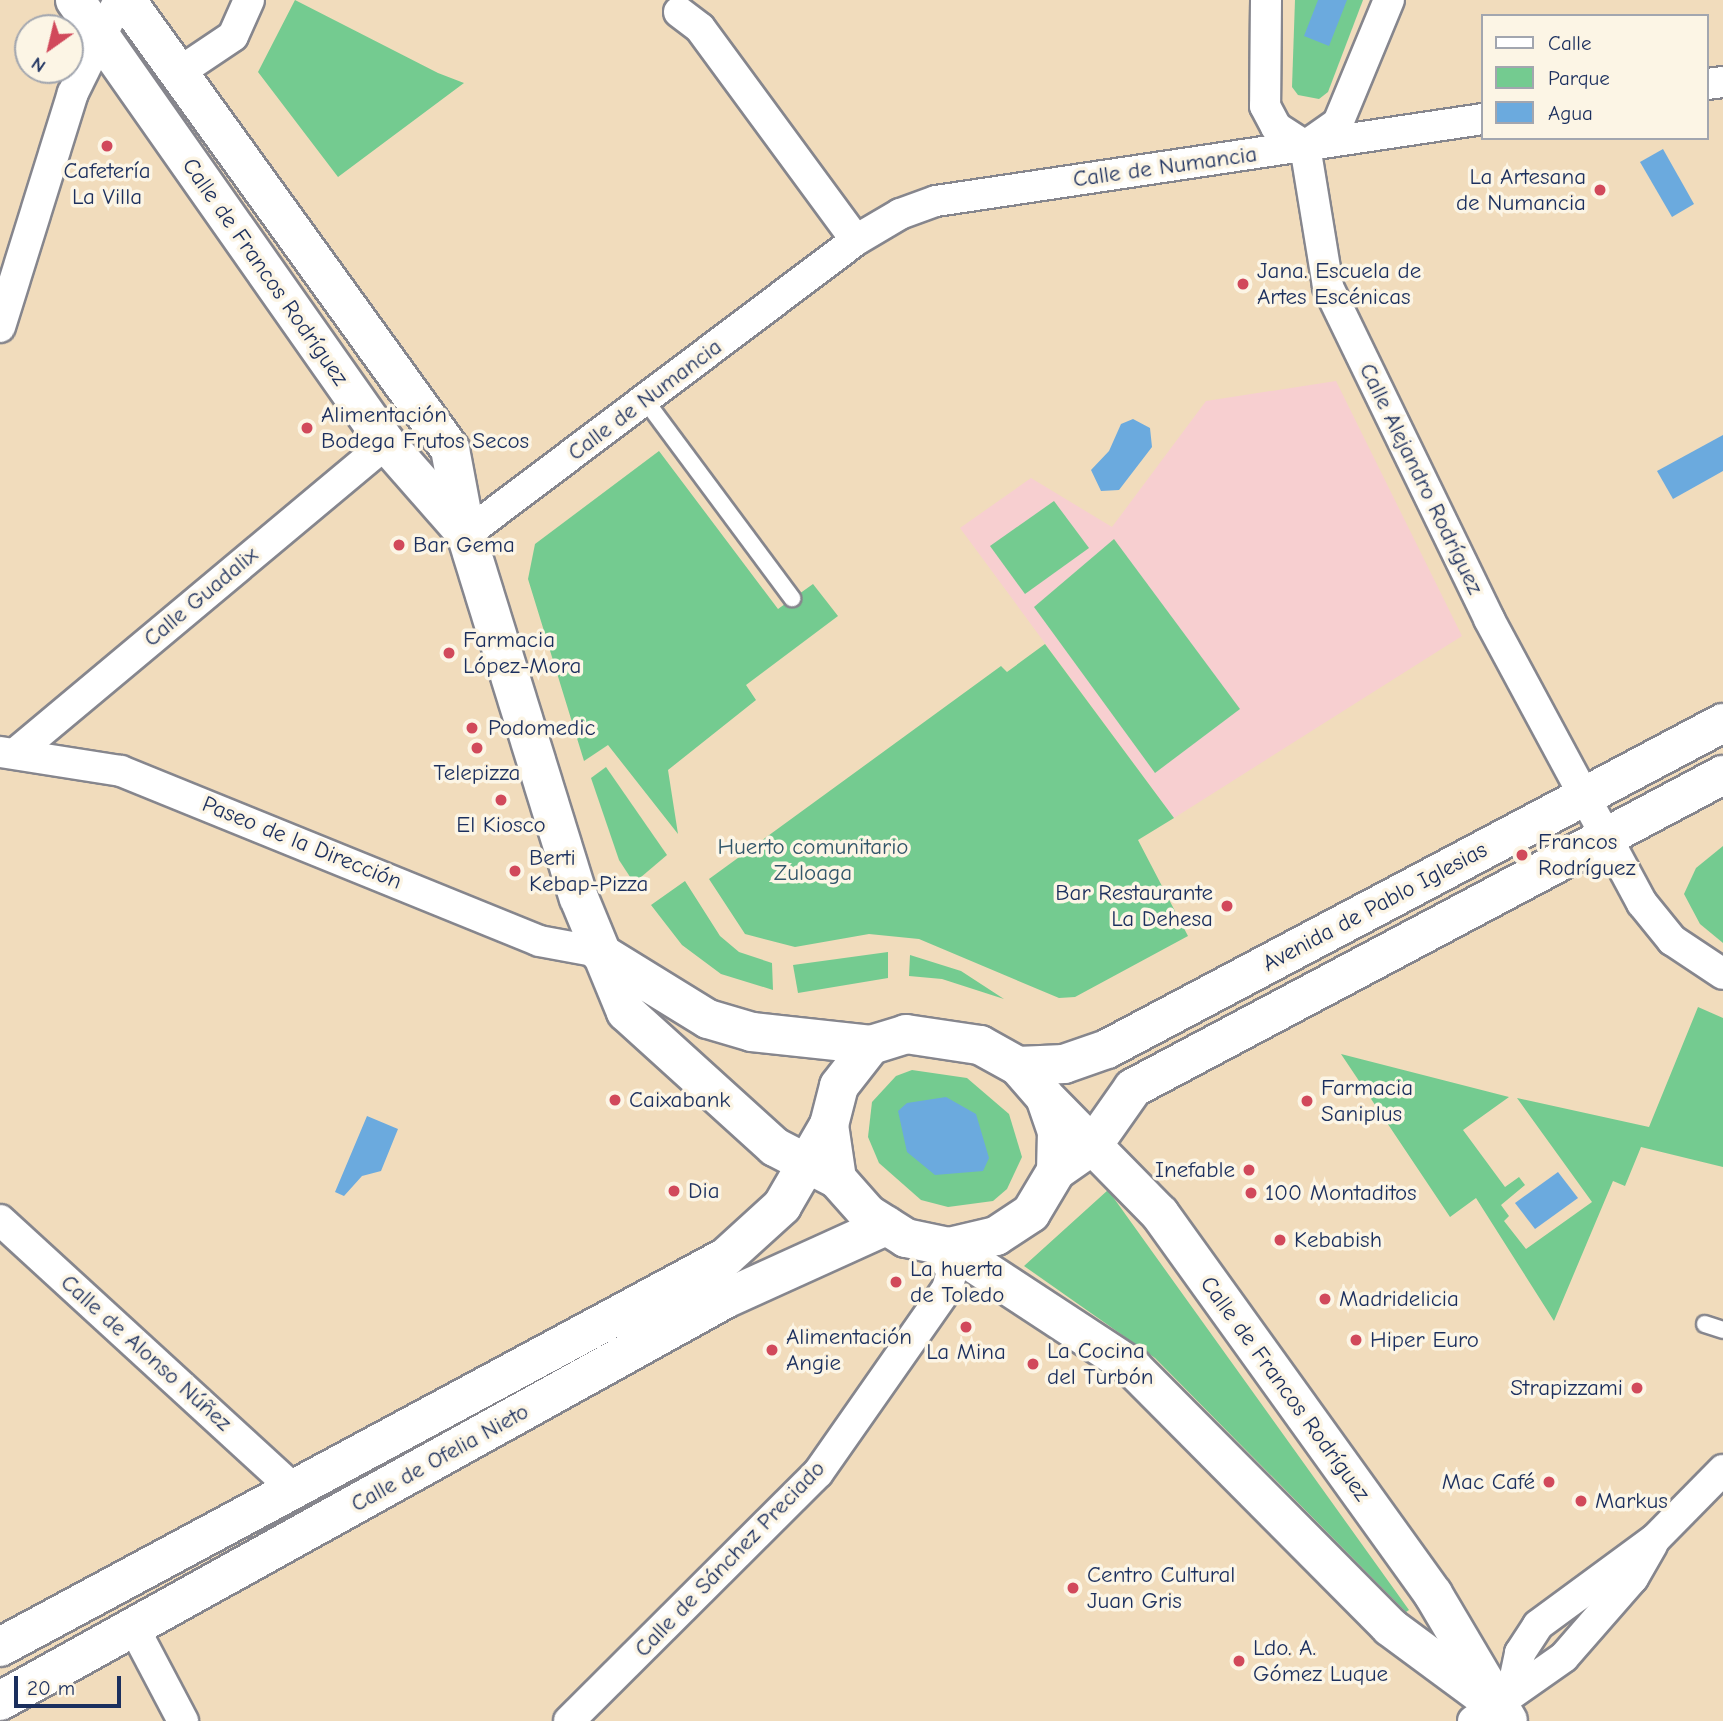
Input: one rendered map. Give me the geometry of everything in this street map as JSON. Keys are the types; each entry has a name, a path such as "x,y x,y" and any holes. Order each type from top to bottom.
{"street":[{"name":"Calle de Francos Rodríguez","path":"75,0 386,443 466,534"},
{"path":"0,327 12,246 74,93 100,35 120,0"},
{"name":"Calle de Francos Rodríguez","path":"126,0 450,449 466,534 599,952 626,1012 731,1111 822,1173"},
{"path":"1266,0 1265,106 1276,127 1305,146 1338,122 1390,0"},
{"path":"178,73 233,36 250,1"},
{"path":"679,12 708,38 856,240"},
{"name":"Calle de Numancia","path":"466,534 856,240 936,201 1482,119"},
{"name":"Calle Alejandro Rodríguez","path":"1305,146 1320,254 1339,313 1605,838 1656,922 1723,974"},
{"name":"Calle Guadalix","path":"9,752 386,443"},
{"name":"Avenida de Pablo Iglesias","path":"1018,1066 1064,1064 1107,1049 1723,723"},
{"name":"Paseo de la Dirección","path":"9,752 121,771 539,941 599,952"},
{"name":"Avenida de Pablo Iglesias","path":"1056,1171 1093,1146 1133,1088 1723,775"},
{"path":"599,952 708,1019 762,1033 871,1045 906,1034 941,1036 980,1045 1018,1066 1045,1097 1058,1131 1056,1171 1031,1213 1013,1227 942,1247"},
{"name":"Calle de Ofelia Nieto","path":"0,1647 726,1257 822,1173 829,1125 839,1086 871,1045"},
{"name":"Calle de Francos Rodríguez","path":"1045,1097 1160,1214 1426,1583 1497,1709"},
{"path":"822,1173 886,1226 942,1247 1125,1361 1390,1627 1497,1709"},
{"name":"Calle de Alonso Núñez","path":"0,1220 292,1488"},
{"name":"Calle de Ofelia Nieto","path":"0,1701 727,1298 886,1226"},
{"name":"Calle de Sánchez Preciado","path":"569,1721 818,1473 947,1289 952,1271 942,1247"},
{"path":"1497,1709 1520,1653 1538,1625 1655,1539 1723,1470"},
{"path":"1497,1709 1564,1657 1633,1578 1655,1539"},
{"path":"134,1628 183,1721"}],"lane":[{"path":"645,400 792,598"},
{"path":"1705,1324 1723,1330"}],"shaded area":[{"path":"1336,381 1462,636 1174,818 960,528 1031,478 1112,527 1206,401"}],"green space":[{"path":"295,0 438,73 464,83 338,177 258,72"},
{"path":"1295,0 1363,0 1328,92 1319,99 1298,95 1292,87"},
{"path":"659,451 778,609 813,584 838,616 746,685 756,700 668,770 678,834 608,745 584,761 528,579 535,544"},
{"path":"1054,501 1089,548 1025,594 990,546"},
{"path":"1114,539 1240,709 1155,773 1034,607"},
{"name":"Huerto comunitario Zuloaga","path":"1045,644 1174,818 1138,840 1188,936 1075,997 1059,998 919,939 869,934 795,947 745,934 709,879 1001,666 1007,672"},
{"path":"606,767 667,855 634,883 619,860 591,778"},
{"path":"1723,846 1723,943 1700,924 1684,894 1696,868"},
{"path":"685,881 720,936 739,952 772,963 773,990 721,974 682,945 651,905"},
{"path":"888,952 888,978 798,993 793,965"},
{"path":"910,955 961,971 1004,999 942,979 909,976"},
{"path":"1698,1007 1723,1018 1723,1167 1641,1147 1625,1186 1613,1181 1554,1321 1476,1198 1450,1217 1341,1054 1509,1097 1463,1130 1505,1187 1519,1177 1525,1185 1501,1205 1509,1216 1504,1221 1526,1249 1592,1202 1517,1098 1649,1127"},
{"path":"912,1070 967,1078 1009,1114 1022,1157 1007,1189 993,1201 948,1207 921,1200 879,1163 868,1137 872,1102 896,1076"},
{"path":"1108,1190 1409,1610 1406,1612 1155,1358 1024,1266"}],"water":[{"path":"1318,0 1347,0 1329,46 1304,36"},
{"path":"1663,149 1694,204 1672,217 1640,162"},
{"path":"1133,419 1150,428 1152,447 1119,490 1101,491 1091,470 1109,451 1121,424"},
{"path":"1723,435 1723,471 1673,499 1657,471"},
{"path":"946,1097 976,1114 989,1158 983,1171 935,1175 907,1152 898,1111 907,1103"},
{"path":"367,1116 398,1129 381,1171 362,1176 344,1196 335,1192"},
{"path":"1558,1172 1578,1198 1535,1229 1515,1203"}],"place":[{"name":"Cafetería La Villa","path":"107,146"},
{"name":"La Artesana de Numancia","path":"1600,190"},
{"name":"Jana. Escuela de Artes Escénicas","path":"1243,284"},
{"name":"Alimentación Bodega Frutos Secos","path":"307,428"},
{"name":"Bar Gema","path":"399,545"},
{"name":"Farmacia López-Mora","path":"449,653"},
{"name":"Podomedic","path":"472,728"},
{"name":"Telepizza","path":"477,748"},
{"name":"El Kiosco","path":"501,800"},
{"name":"Francos Rodríguez","path":"1522,855"},
{"name":"Berti Kebap-Pizza","path":"515,871"},
{"name":"Bar Restaurante La Dehesa","path":"1227,906"},
{"name":"Caixabank","path":"615,1100"},
{"name":"Farmacia Saniplus","path":"1307,1101"},
{"name":"Inefable","path":"1249,1170"},
{"name":"Dia","path":"674,1191"},
{"name":"100 Montaditos","path":"1251,1193"},
{"name":"Kebabish","path":"1280,1240"},
{"name":"La huerta de Toledo","path":"896,1282"},
{"name":"Madridelicia","path":"1325,1299"},
{"name":"La Mina","path":"966,1327"},
{"name":"Hiper Euro","path":"1356,1340"},
{"name":"Alimentación Angie","path":"772,1350"},
{"name":"La Cocina del Turbón","path":"1033,1364"},
{"name":"Strapizzami","path":"1637,1388"},
{"name":"Mac Café","path":"1549,1482"},
{"name":"Markus","path":"1581,1501"},
{"name":"Centro Cultural Juan Gris","path":"1073,1588"},
{"name":"Ldo. A. Gómez Luque","path":"1239,1661"}]}
